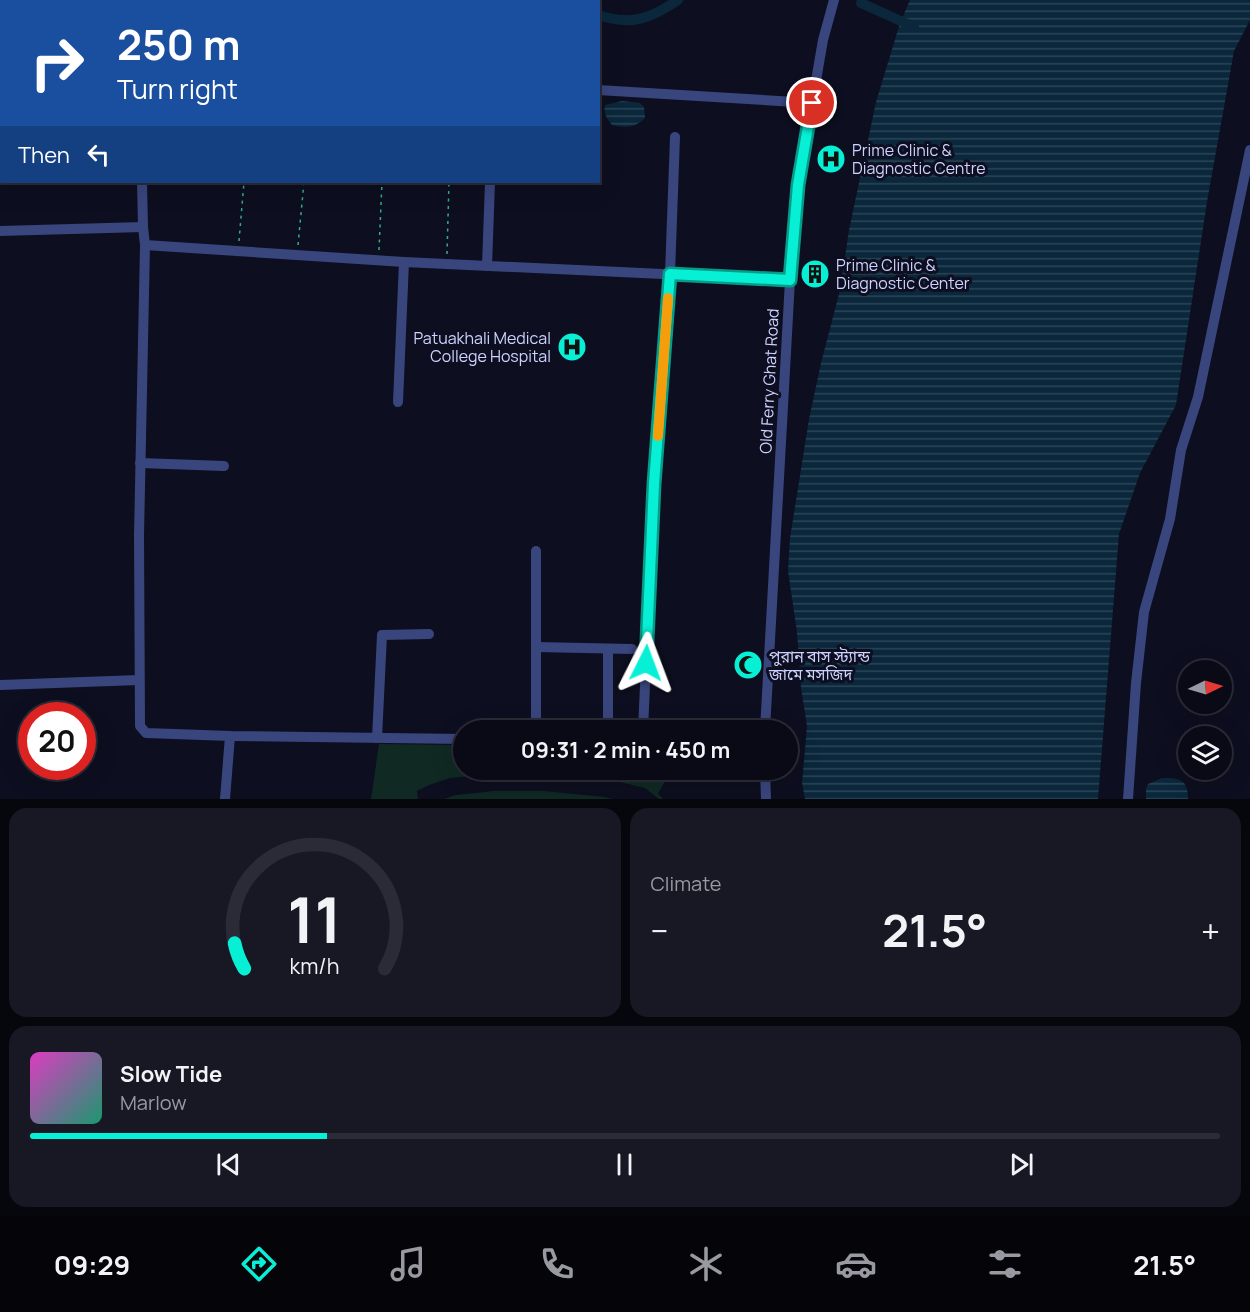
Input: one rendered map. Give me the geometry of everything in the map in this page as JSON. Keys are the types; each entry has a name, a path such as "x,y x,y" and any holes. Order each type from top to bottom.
{"street":[{"name":"Old Ferry Ghat Road","path":"766,720 790,280 798,185 823,40 834,0"},
{"path":"600,90 812,103"},
{"path":"643,720 654,484 670,274 675,137"},
{"path":"1128,799 1136,683 1144,612 1170,519 1181,450 1198,397 1250,150"},
{"path":"142,183 143,227 146,245 140,463 139,722 144,731 146,733 230,736 453,740"},
{"path":"487,266 490,183"},
{"path":"0,231 143,227"},
{"path":"146,245 404,262 790,280"},
{"path":"398,402 404,262"},
{"path":"140,463 224,466"},
{"path":"536,551 536,720"},
{"path":"377,738 382,635 429,634"},
{"path":"536,647 632,649"},
{"path":"608,649 608,720"},
{"path":"0,685 139,680"},
{"path":"225,799 230,736"},
{"path":"765,780 766,799"}],"path":[{"path":"238,251 244,183"},
{"path":"297,255 304,183"},
{"path":"379,260 382,183"},
{"path":"446,264 449,183"}],"green space":[{"path":"379,744 453,745 453,778 417,791 418,799 371,799"},
{"path":"611,780 666,780 658,794 663,799 659,799 645,788"},
{"path":"494,791 544,791 613,799 444,799 456,795"}],"water":[{"path":"910,0 1250,0 1250,20 1234,51 1207,202 1176,405 1140,473 1119,534 1098,799 805,799 802,783 807,726 788,571 790,538 809,419 840,290 849,230 876,102 900,23"},
{"path":"622,101 640,103 644,107 645,118 638,124 630,126 612,125 606,116 605,105"},
{"path":"1162,778 1178,779 1186,787 1188,799 1146,799 1148,784"}],"waterway":[{"path":"600,16 620,20 640,19 678,0"},
{"path":"861,3 914,27"}],"slow traffic":[{"path":"658,436 668,298"}],"place":[{"name":"Prime Clinic & Diagnostic Centre","path":"831,159"},
{"name":"Prime Clinic & Diagnostic Center","path":"815,274"},
{"name":"Patuakhali Medical College Hospital","path":"572,347"},
{"name":"পুরান বাস স্ট্যান্ড জামে মসজিদ","path":"748,665"}],"route":[{"path":"646,663 654,484 670,274 790,280 798,185 812,103"}]}
